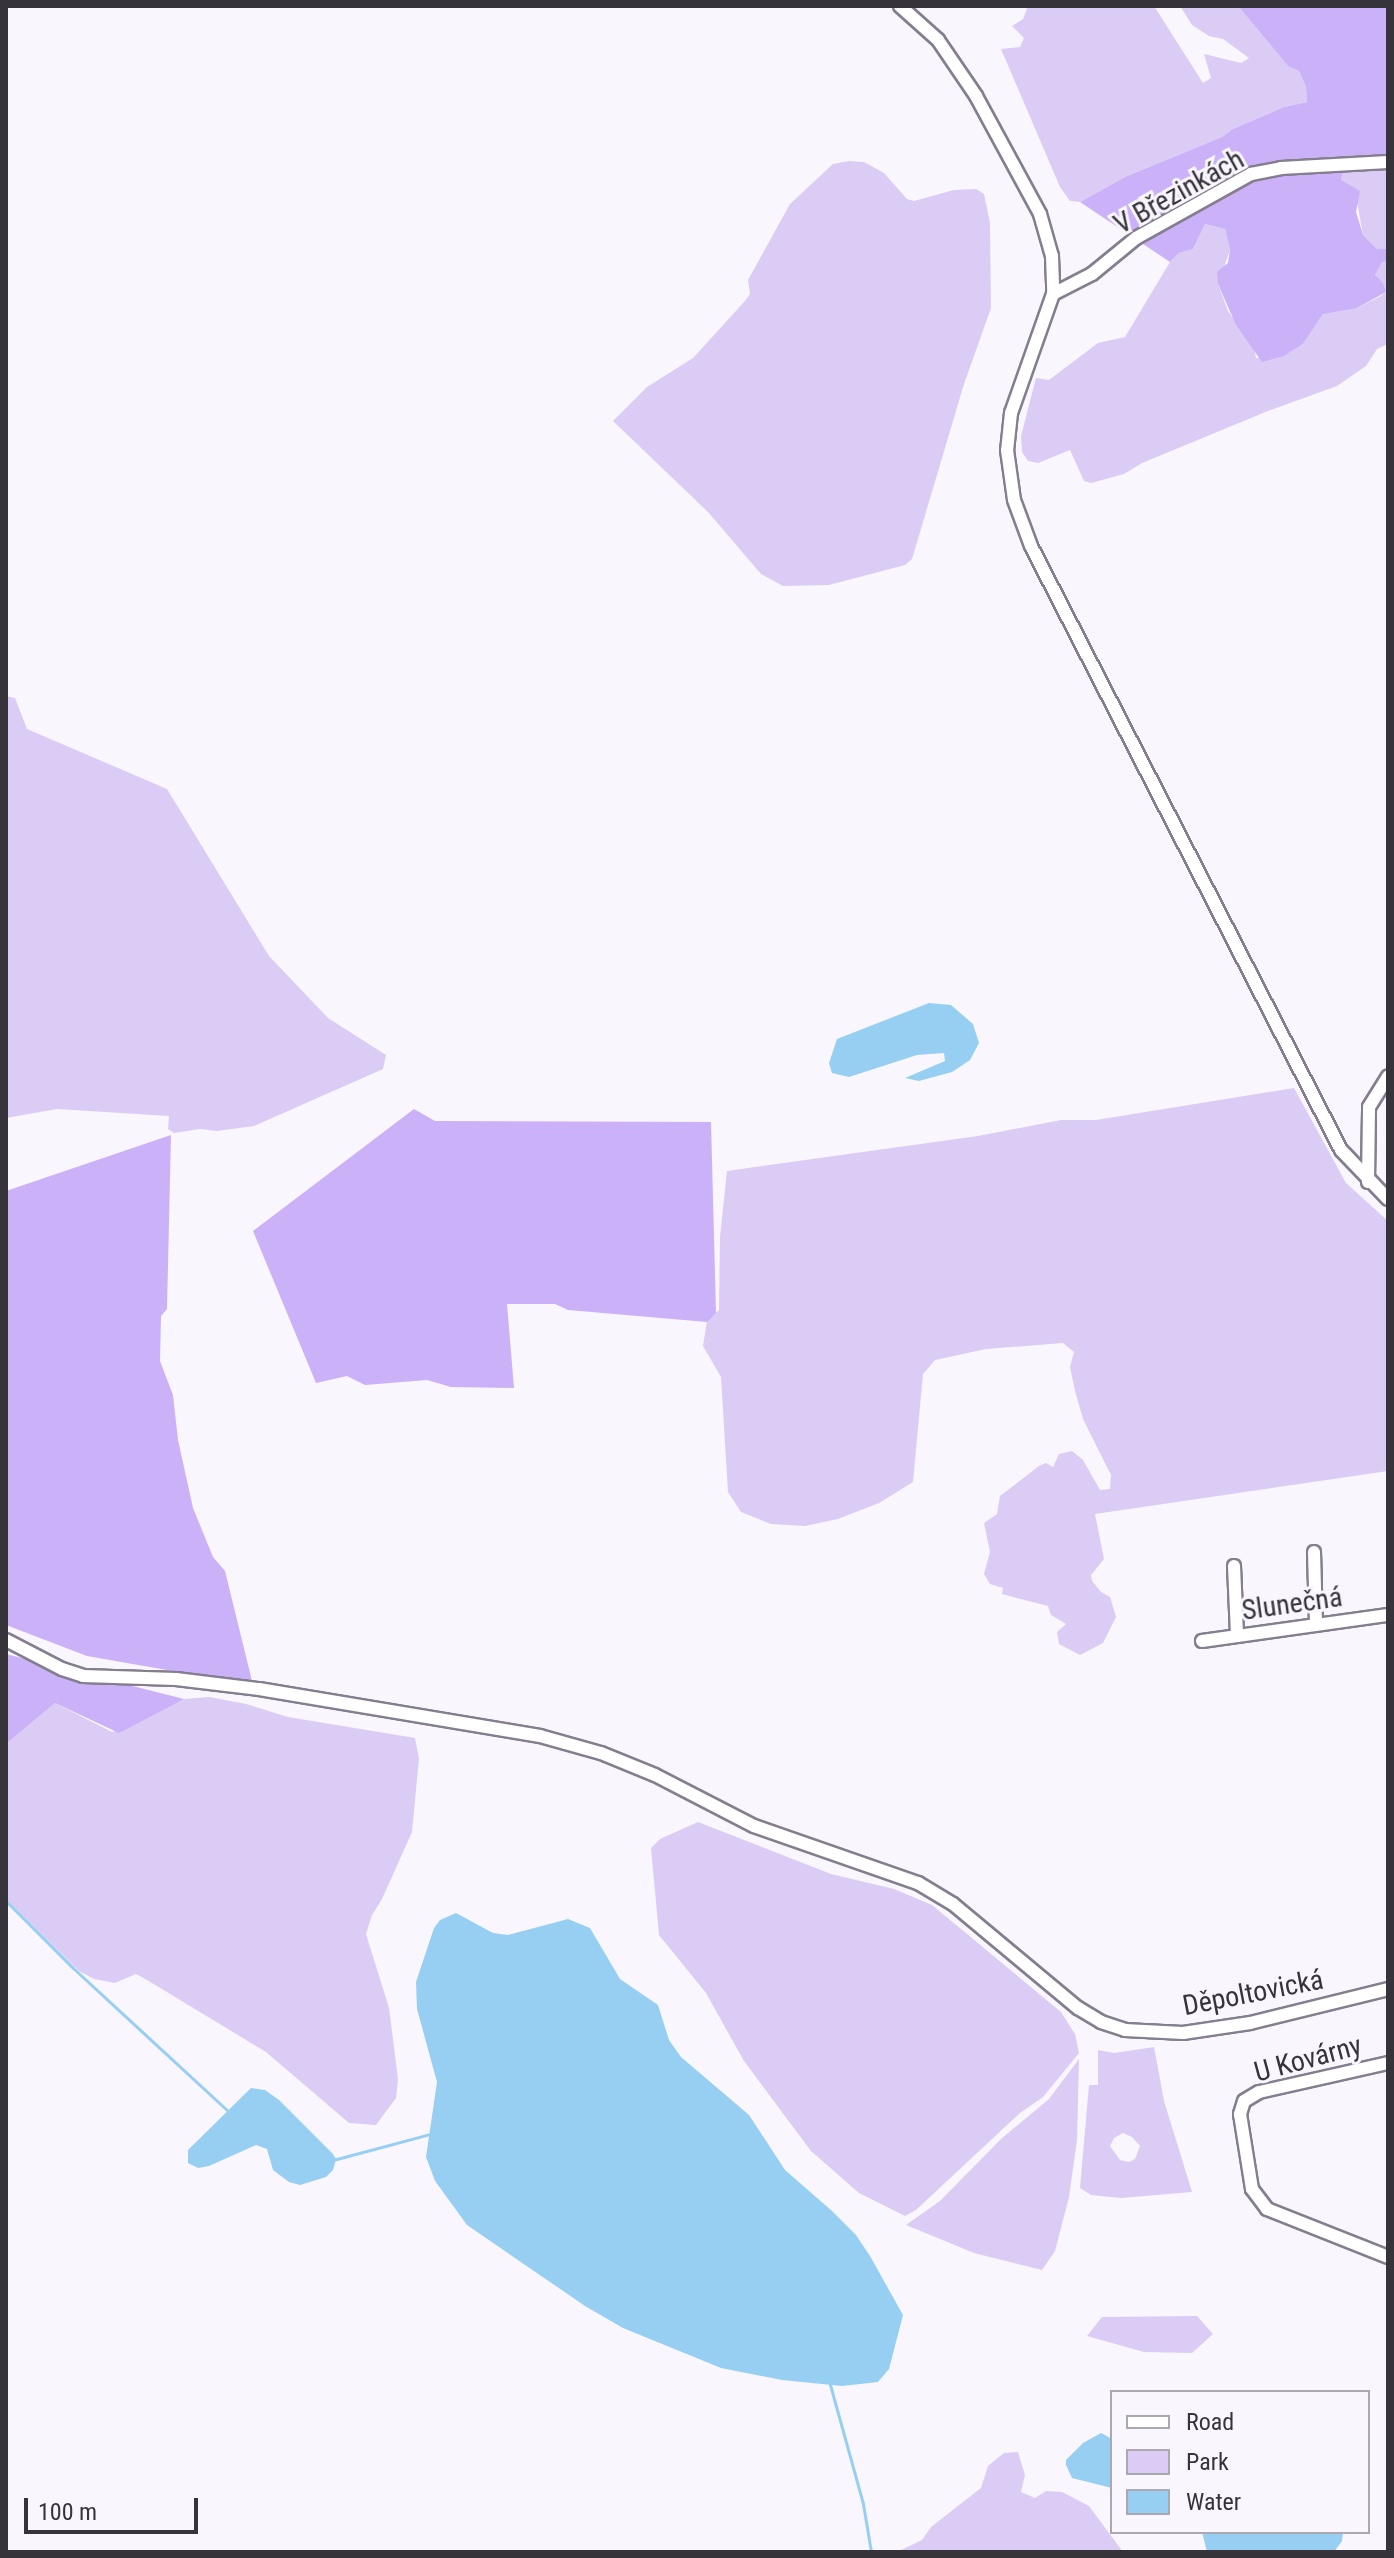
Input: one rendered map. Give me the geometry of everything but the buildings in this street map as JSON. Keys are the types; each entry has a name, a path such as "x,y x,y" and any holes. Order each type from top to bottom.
{"street":[{"path":"900,6 938,40 976,96 1040,214 1052,256 1053,294 1011,413 1007,450 1014,500 1031,546 1341,1150 1368,1182 1388,1199"},
{"name":"V Březinkách","path":"1053,294 1092,274 1136,238 1251,174 1281,168 1388,162"},
{"path":"1368,1182 1369,1107 1388,1076"},
{"path":"1314,1552 1316,1625"},
{"path":"1234,1566 1237,1636"},
{"name":"Slunečná","path":"1202,1641 1388,1615"},
{"name":"Děpoltovická","path":"6,1640 62,1669 83,1676 176,1679 259,1689 540,1736 601,1753 655,1775 754,1826 918,1883 953,1904 1078,2008 1101,2022 1125,2030 1183,2033 1250,2023 1388,1989"},
{"name":"U Kovárny","path":"1388,2063 1259,2092 1244,2101 1240,2114 1252,2189 1267,2209 1388,2257"}],"green space":[{"path":"1028,6 1154,6 1203,83 1211,78 1204,54 1241,63 1249,58 1223,39 1209,36 1192,25 1180,6 1238,6 1288,66 1299,71 1306,87 1307,102 1284,107 1233,129 1222,137 1125,177 1080,202 1070,201 1060,187 1001,49 1020,47 1024,38 1012,26 1023,19"},
{"path":"864,162 884,173 907,199 914,201 954,190 976,189 984,194 990,223 991,308 964,384 912,559 905,565 829,585 783,586 761,574 708,512 613,421 647,387 693,358 745,301 750,294 748,280 790,204 833,164"},
{"path":"1388,167 1388,249 1377,249 1363,235 1357,202 1341,180 1342,169"},
{"path":"1205,224 1225,229 1230,250 1218,284 1228,311 1254,348 1256,358 1284,356 1303,344 1323,314 1335,309 1357,308 1381,296 1386,292 1375,275 1382,261 1388,261 1388,344 1377,349 1366,366 1337,386 1142,463 1124,474 1091,483 1084,481 1070,450 1038,463 1028,461 1022,452 1021,436 1036,378 1049,380 1098,343 1125,337 1170,262 1179,253 1193,249"},
{"path":"6,696 15,698 27,729 167,789 269,956 328,1018 386,1055 383,1069 254,1126 217,1131 200,1129 174,1133 168,1129 169,1116 57,1109 6,1118"},
{"path":"1294,1088 1346,1183 1388,1221 1388,1471 1095,1514 1104,1559 1091,1575 1092,1581 1110,1597 1116,1617 1103,1643 1080,1655 1059,1644 1057,1632 1066,1624 1051,1615 1048,1606 1002,1594 1003,1588 990,1584 984,1574 990,1552 984,1523 997,1514 1000,1496 1039,1466 1046,1463 1053,1467 1059,1454 1072,1451 1083,1460 1100,1490 1110,1489 1111,1475 1083,1419 1075,1391 1070,1367 1074,1352 1063,1343 986,1349 935,1360 923,1374 913,1482 879,1503 838,1519 805,1526 771,1524 741,1512 728,1492 721,1377 703,1346 707,1321 719,1310 720,1237 727,1171 978,1136 1061,1120 1096,1120"},
{"path":"209,1697 288,1717 415,1738 419,1758 412,1832 366,1934 389,2008 398,2079 396,2098 376,2125 349,2123 266,2052 136,1974 115,1983 94,1979 79,1971 6,1899 6,1744 55,1703 112,1732 184,1699"},
{"path":"698,1822 831,1874 894,1889 932,1905 1061,2012 1075,2034 1079,2053 1043,2097 1020,2113 916,2210 905,2216 859,2193 811,2151 744,2061 706,1993 659,1935 651,1848 660,1839"},
{"path":"1154,2047 1164,2101 1192,2192 1121,2198 1091,2195 1080,2188 1089,2085 1098,2085 1098,2050 1114,2053","holes":["1123,2133 1140,2146 1135,2159 1129,2162 1120,2160 1110,2146 1114,2138"]},
{"path":"1079,2059 1077,2140 1069,2197 1055,2251 1042,2270 974,2253 906,2225 940,2201 1001,2139 1049,2099"},
{"path":"1197,2316 1213,2334 1192,2353 1144,2352 1087,2336 1102,2317"},
{"path":"1018,2452 1025,2475 1021,2492 1035,2498 1046,2491 1062,2492 1089,2506 1123,2552 897,2552 922,2540 931,2527 981,2488 988,2466 1004,2453"}],"shaded area":[{"path":"1238,6 1388,6 1388,167 1343,169 1341,180 1360,191 1356,212 1363,235 1377,249 1388,249 1388,261 1382,262 1375,275 1386,292 1357,308 1323,314 1303,344 1284,356 1262,362 1236,325 1218,284 1217,272 1228,263 1230,250 1225,229 1205,224 1193,249 1179,253 1170,262 1080,202 1125,177 1222,137 1233,129 1284,107 1307,102 1306,87 1299,71 1288,66"},
{"path":"414,1109 435,1121 711,1122 716,1313 707,1322 568,1310 555,1304 507,1304 514,1388 451,1387 427,1380 365,1385 347,1376 316,1383 253,1231"},
{"path":"171,1135 167,1309 161,1316 160,1361 173,1395 178,1440 193,1508 213,1557 225,1571 253,1685 87,1656 6,1625 6,1191"},
{"path":"6,1654 184,1699 119,1733 55,1703 6,1744"}],"water":[{"path":"929,1003 951,1005 973,1024 979,1043 970,1060 952,1072 919,1081 905,1078 945,1061 944,1053 917,1055 849,1077 832,1073 829,1063 837,1039"},
{"path":"456,1913 493,1933 508,1935 568,1919 590,1928 620,1979 658,2005 669,2040 681,2057 749,2115 785,2170 856,2235 870,2256 903,2315 889,2369 878,2382 842,2386 782,2380 721,2368 623,2328 585,2306 467,2225 435,2181 426,2157 437,2082 417,2009 416,1982 434,1928 440,1920"},
{"path":"251,2088 265,2090 279,2100 333,2154 336,2159 333,2170 326,2177 300,2185 289,2182 273,2170 267,2149 256,2145 209,2166 198,2168 188,2163 188,2150"},
{"path":"1101,2433 1110,2438 1110,2488 1072,2478 1066,2460 1083,2443"},
{"path":"1202,2534 1343,2534 1334,2552 1207,2552"}],"waterway":[{"path":"6,1901 73,1968 227,2110"},
{"path":"333,2160 430,2134"},
{"path":"829,2381 863,2504 871,2552"}]}
